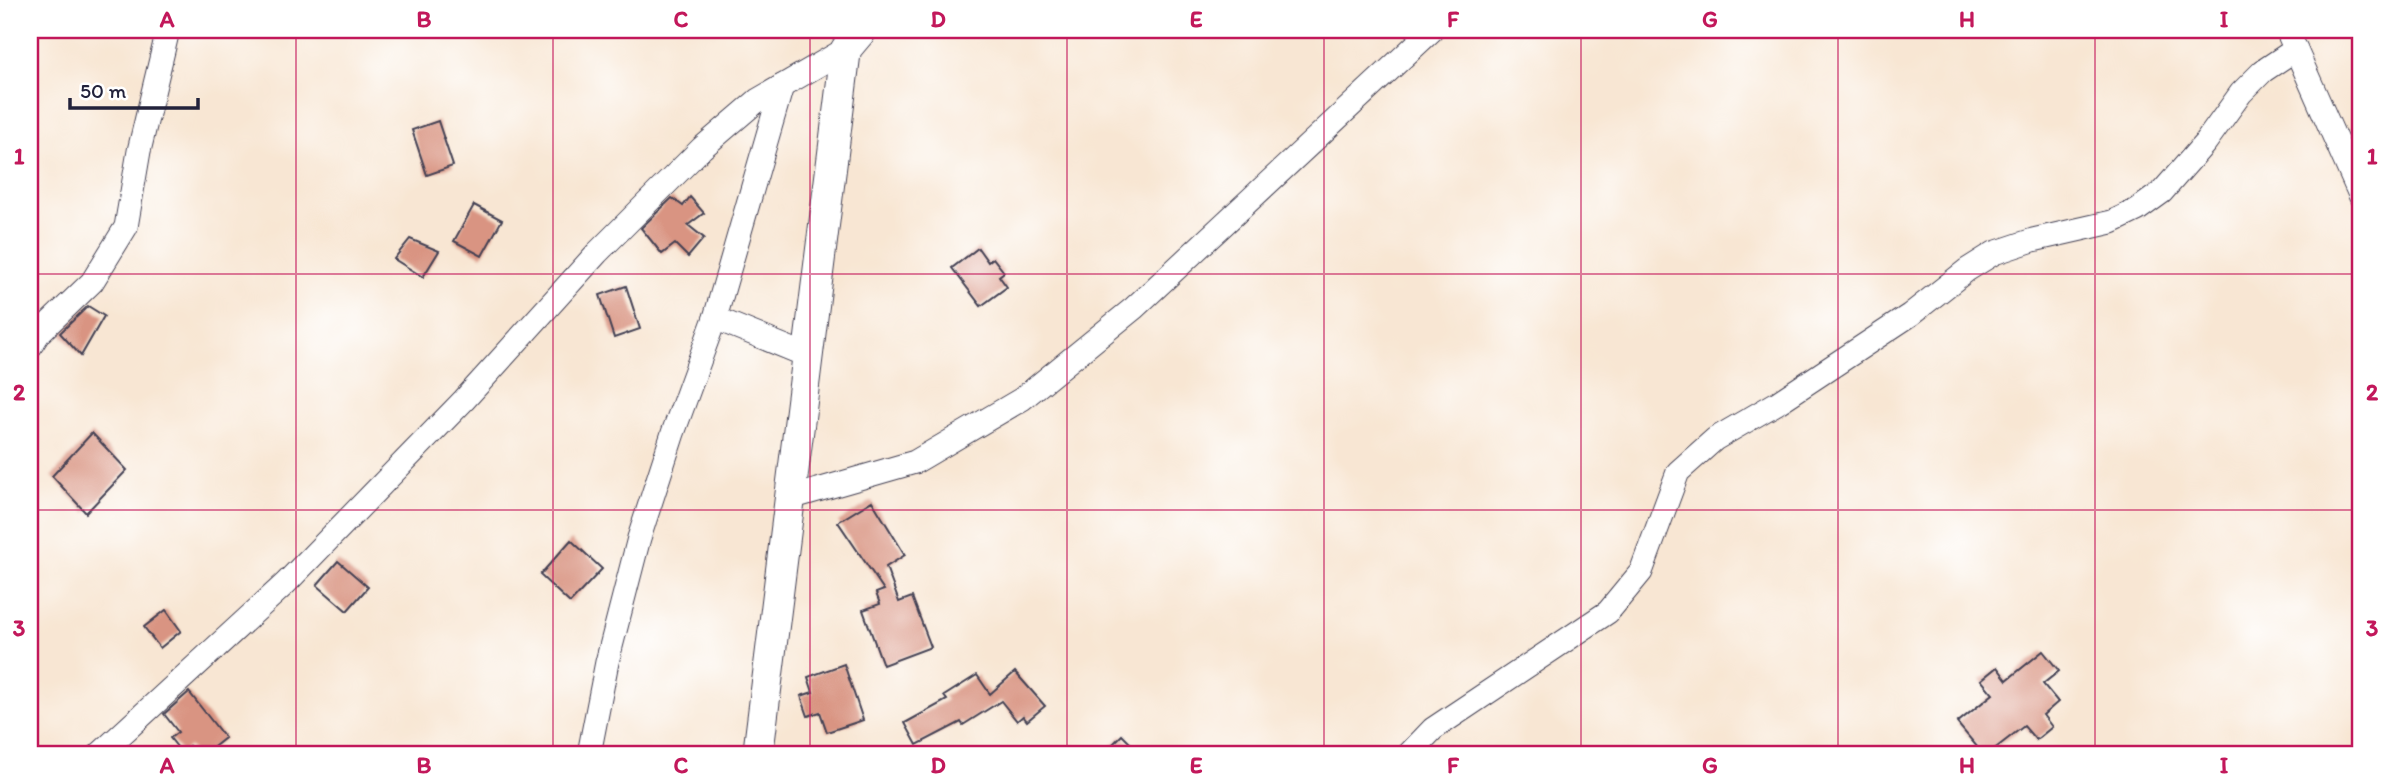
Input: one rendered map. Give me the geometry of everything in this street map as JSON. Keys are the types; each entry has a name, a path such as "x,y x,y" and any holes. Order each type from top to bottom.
{"main road":[{"path":"758,754 808,356 854,40"}],"street":[{"path":"30,347 39,333 92,282 126,227 139,151 167,30"},
{"path":"790,498 915,462 1022,399 1133,309 1432,30"},
{"path":"1409,754 1433,729 1608,612 1641,572 1678,472 1715,439 1777,403 1910,315 1967,270 1994,253 2033,240 2112,222 2137,210 2171,183 2205,144 2241,93 2291,39 2361,197"},
{"path":"100,754 286,583 464,400 597,253 702,148 758,100 854,40"},
{"path":"589,754 607,662 639,538 715,317 782,86"},
{"path":"715,317 808,356"}],"building":[{"path":"438,121 453,166 427,175 412,130"},
{"path":"690,197 704,213 688,225 704,238 688,257 675,244 662,254 641,228 672,198 683,206"},
{"path":"474,205 502,220 482,256 454,241"},
{"path":"410,239 439,251 423,277 394,259"},
{"path":"978,248 988,262 993,258 1004,272 999,276 1007,287 981,306 952,268"},
{"path":"626,286 640,329 614,338 600,295"},
{"path":"88,306 104,316 81,356 60,333"},
{"path":"92,433 127,470 86,513 52,476"},
{"path":"872,501 905,555 886,567 899,602 912,597 931,647 883,665 863,610 880,604 876,593 884,590 838,522"},
{"path":"571,540 602,569 570,603 540,575"},
{"path":"338,561 368,587 347,611 317,585"},
{"path":"166,610 181,631 160,648 144,627"},
{"path":"2043,651 2059,671 2043,684 2058,702 2043,715 2052,727 2036,740 2024,726 1988,754 1983,754 1957,723 1993,694 1981,680 1997,667 2007,680"},
{"path":"844,664 863,720 827,732 820,712 808,716 801,696 813,692 808,677"},
{"path":"1015,672 1045,706 1027,721 1023,716 1017,721 1001,701 963,725 961,722 917,745 905,723 947,700 944,696 977,675 990,694"},
{"path":"189,692 225,738 205,754 195,754 189,746 182,753 170,738 178,732 164,714"},
{"path":"1122,735 1141,754 1103,754"}]}
